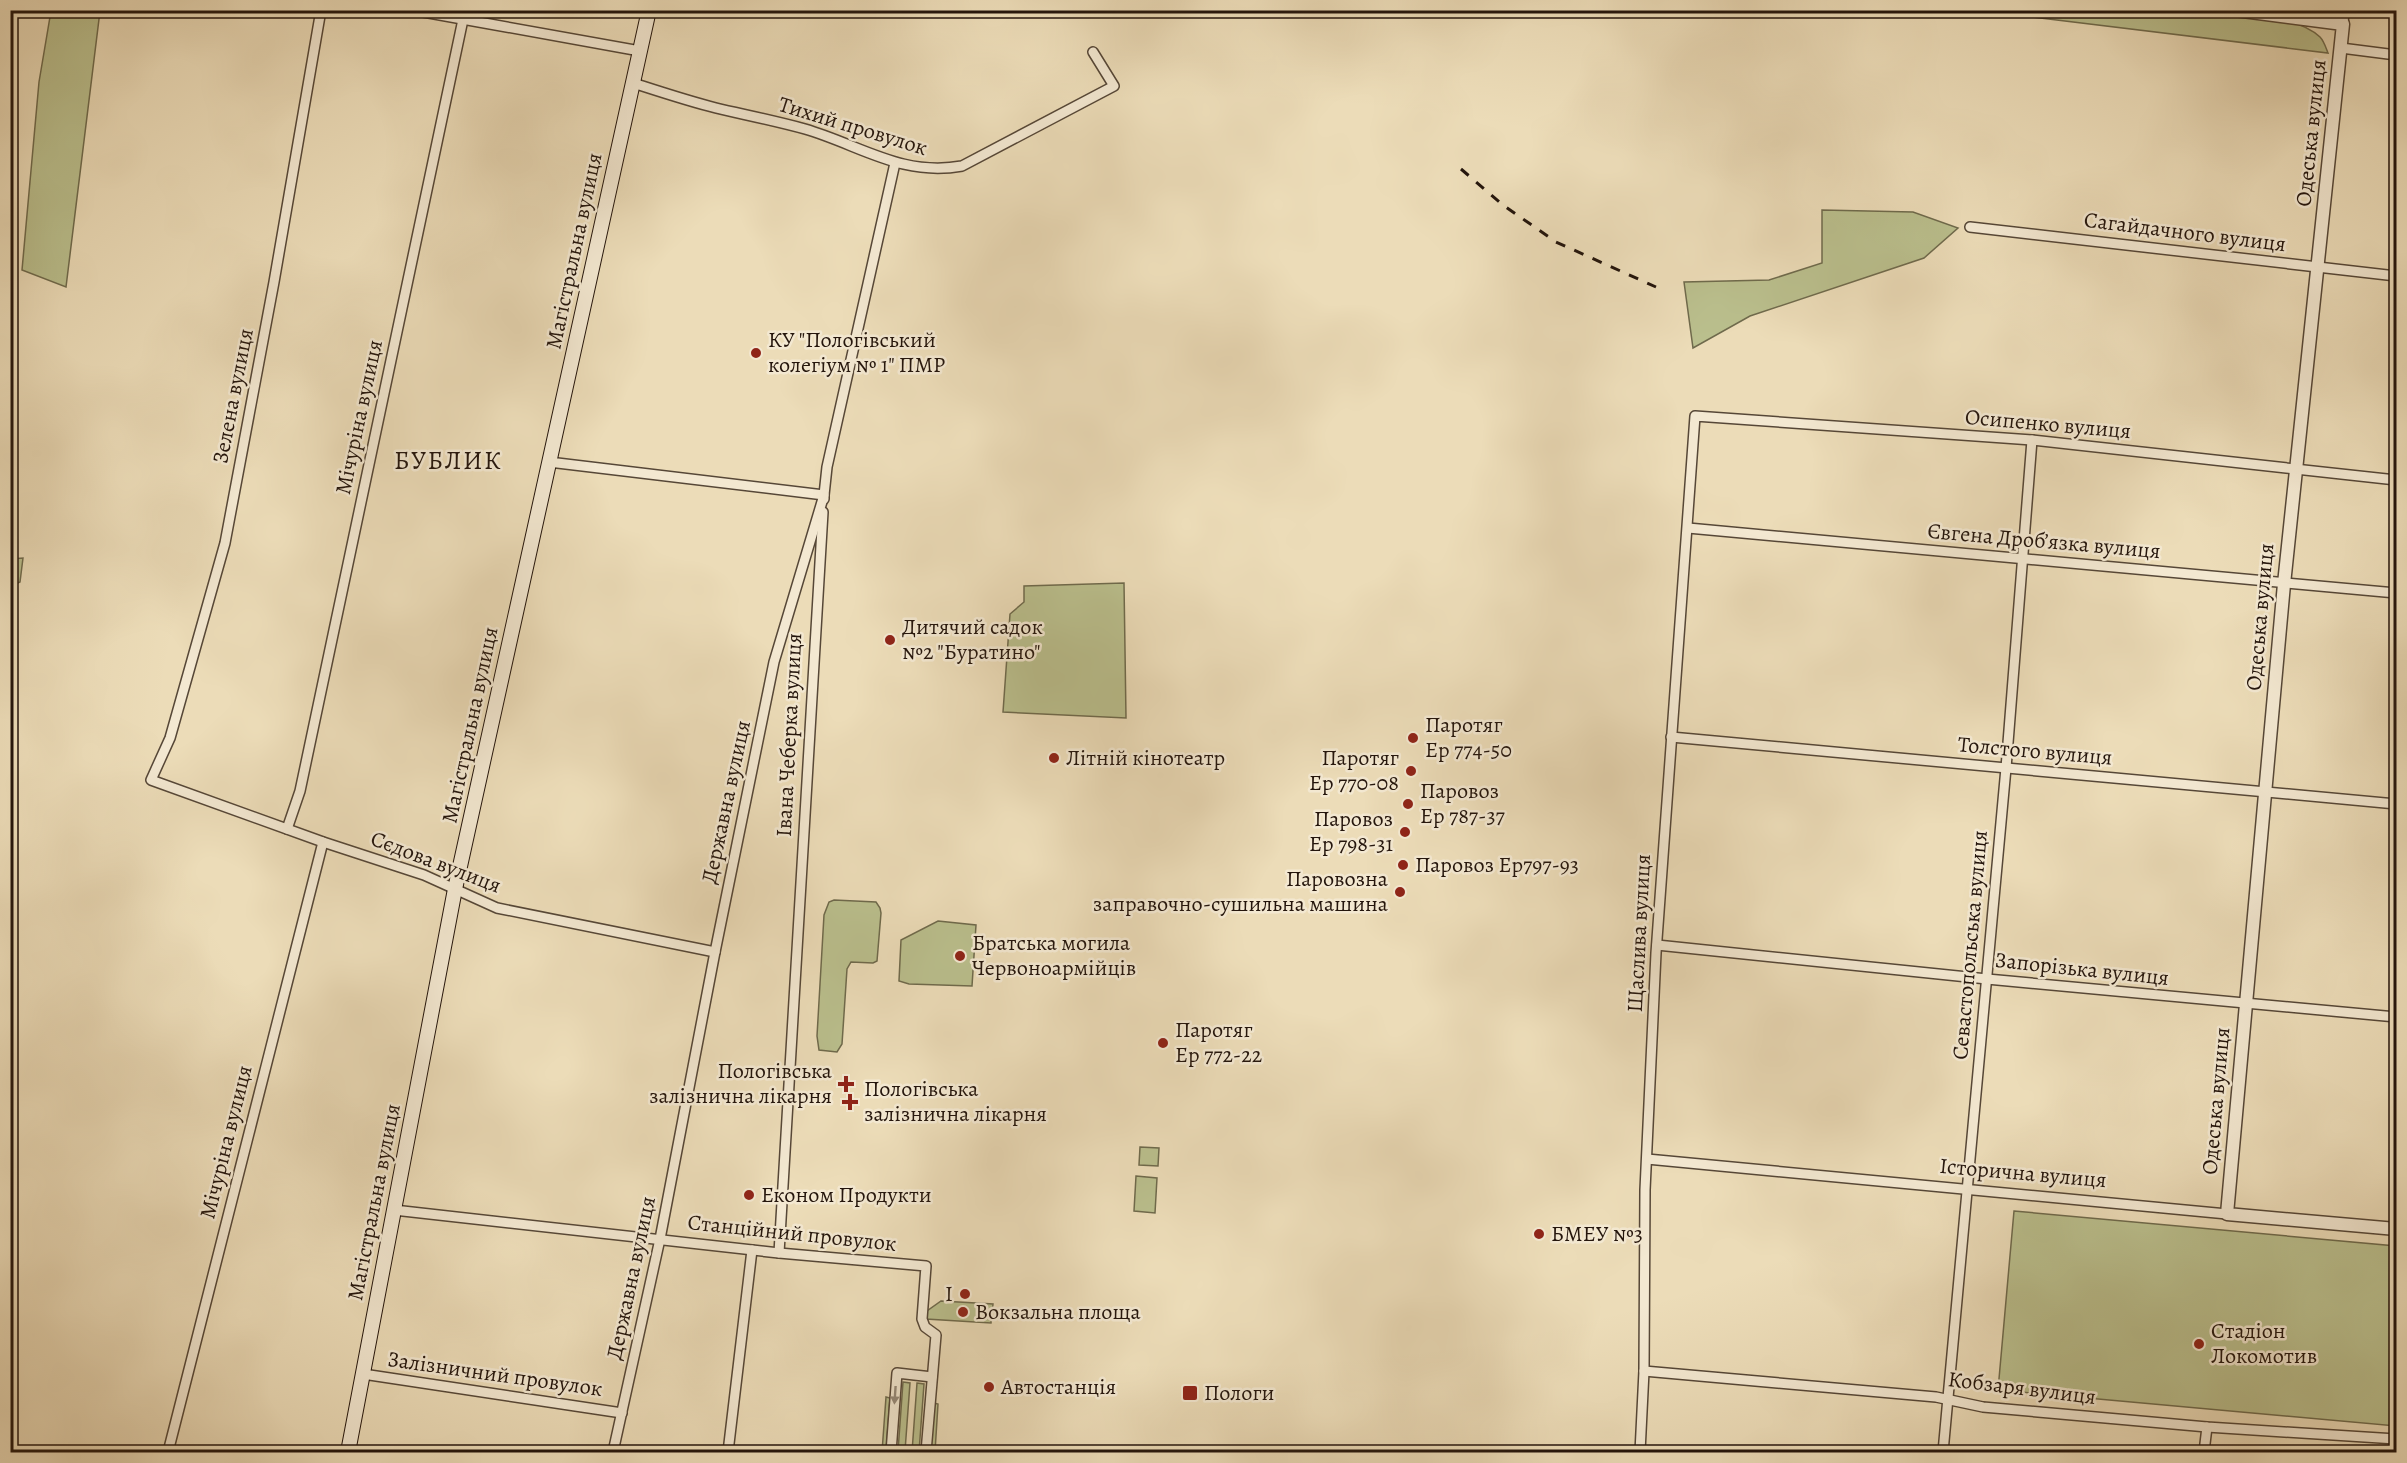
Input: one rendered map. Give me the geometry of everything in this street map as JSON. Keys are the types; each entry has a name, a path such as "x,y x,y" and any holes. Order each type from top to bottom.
{"main road":[{"name":"Магістральна вулиця","path":"348,1452 455,889 649,10"}],"street":[{"name":"Зелена вулиця","path":"151,780 170,738 225,543 274,282 321,10"},
{"path":"412,10 464,15 640,51"},
{"path":"2235,10 2343,24 2344,10"},
{"name":"Мічуріна вулиця","path":"287,830 300,791 464,15"},
{"name":"Одеська вулиця","path":"2228,1214 2295,470 2343,24"},
{"path":"2341,48 2397,55"},
{"name":"Тихий провулок","path":"633,83 713,107 804,129 848,143 895,163 924,169 944,169 962,166 1114,87 1093,52"},
{"name":"Державна вулиця","path":"613,1452 660,1239 715,952 776,655 824,495 827,467 895,163"},
{"name":"Сагайдачного вулиця","path":"1970,227 2397,276"},
{"name":"Осипенко вулиця","path":"1695,416 2032,440 2397,480"},
{"name":"Щаслива вулиця","path":"1640,1452 1644,1371 1647,1159 1657,945 1695,416"},
{"name":"Севастопольська вулиця","path":"1943,1452 2006,768 2032,440"},
{"path":"549,462 824,495"},
{"name":"Івана Чеберка вулиця","path":"779,1253 814,626 824,495"},
{"name":"Євгена Дроб’язка вулиця","path":"1688,528 2397,593"},
{"name":"Толстого вулиця","path":"1671,737 2397,804"},
{"name":"Сєдова вулиця","path":"151,780 287,830 424,875 497,908 715,952"},
{"name":"Мічуріна вулиця","path":"168,1452 322,842"},
{"name":"Запорізька вулиця","path":"1657,945 1987,979 2397,1017"},
{"name":"Історична вулиця","path":"1647,1159 2397,1229"},
{"name":"Станційний провулок","path":"394,1210 779,1253 926,1266 921,1319 925,1327 936,1335 933,1377"},
{"path":"728,1452 752,1250"},
{"name":"Кобзаря вулиця","path":"1644,1371 1948,1399 1983,1407 2397,1439"},
{"path":"891,1452 897,1373 933,1377 927,1452"},
{"name":"Залізничний провулок","path":"363,1374 622,1413"},
{"path":"2204,1452 2207,1426"}],"green space":[{"path":"2184,10 2255,15 2292,22 2308,28 2320,37 2328,53 1983,11"},
{"path":"51,11 100,11 66,287 22,270 39,82"},
{"path":"1822,210 1913,212 1958,228 1924,258 1750,316 1693,348 1684,282 1769,280 1822,263"},
{"path":"23,558 20,582 11,586 11,559"},
{"path":"1124,583 1126,718 1003,712 1010,614 1024,602 1024,586"},
{"path":"834,900 876,902 881,913 877,961 873,963 851,962 847,969 842,1044 837,1052 819,1050 817,1036 824,915 829,902"},
{"path":"938,921 976,925 972,986 909,984 899,981 901,940"},
{"path":"1140,1147 1159,1148 1158,1166 1139,1165"},
{"path":"1136,1176 1157,1178 1155,1213 1134,1211"},
{"name":"Стадіон Локомотив","path":"2014,1211 2396,1246 2396,1426 1998,1390"},
{"path":"941,1301 993,1304 991,1323 926,1319 927,1311"},
{"path":"903,1382 910,1383 905,1451 898,1451"},
{"path":"917,1383 924,1384 919,1452 912,1452"},
{"path":"886,1397 890,1398 886,1452 882,1452"},
{"path":"934,1403 938,1404 935,1452 930,1452"}],"railway":[{"path":"1461,169 1503,205 1556,242 1656,287"}],"place":[{"name":"КУ \"Пологівський колегіум № 1\" ПМР","path":"756,353"},
{"name":"Дитячий садок №2 \"Буратино\"","path":"890,640"},
{"name":"Паротяг Ер 774-50","path":"1413,738"},
{"name":"Літній кінотеатр","path":"1054,758"},
{"name":"Паротяг Ер 770-08","path":"1411,771"},
{"name":"Паровоз Ер 787-37","path":"1408,804"},
{"name":"Паровоз Ер 798-31","path":"1405,832"},
{"name":"Паровоз Ер797-93","path":"1403,865"},
{"name":"Паровозна заправочно-сушильна машина","path":"1400,892"},
{"name":"Братська могила Червоноармійців","path":"960,956"},
{"name":"Паротяг Ер 772-22","path":"1163,1043"},
{"name":"Пологiвська залiзнична лiкарня","path":"846,1084"},
{"name":"Пологівська залізнична лікарня","path":"850,1102"},
{"name":"Економ Продукти","path":"749,1195"},
{"name":"БМЕУ №3","path":"1539,1234"},
{"name":"І","path":"965,1294"},
{"name":"Вокзальна площа","path":"963,1312"},
{"name":"Стадіон Локомотив","path":"2199,1344"},
{"name":"Автостанція","path":"989,1387"},
{"name":"Пологи","path":"1190,1393"}],"district":[{"name":"БУБЛИК","path":"448,460"}]}
